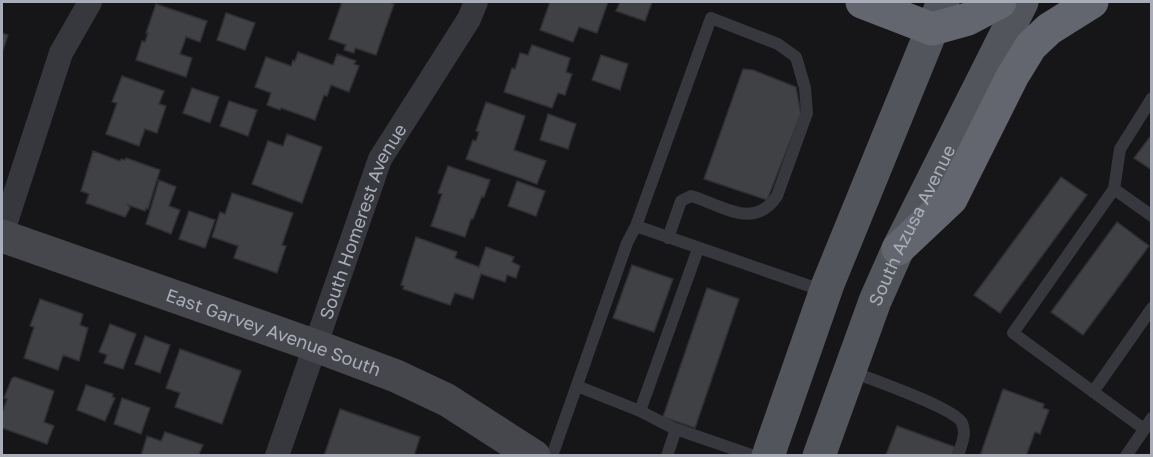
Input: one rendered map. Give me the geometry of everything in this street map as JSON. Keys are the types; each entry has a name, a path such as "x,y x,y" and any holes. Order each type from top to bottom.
{"highway":[{"path":"862,2 968,19 1000,2"},
{"path":"898,249 951,199 1012,77 1031,46 1049,29 1092,2"}],"main road":[{"name":"South Azusa Avenue","path":"819,456 875,301 898,249 1022,2"},
{"path":"768,456 826,291 937,15"}],"street":[{"path":"2,235 61,52 90,2"},
{"name":"South Homerest Avenue","path":"277,456 380,159 469,19 476,2"},
{"name":"East Garvey Avenue South","path":"2,235 396,376 447,400 534,456"}],"lane":[{"path":"552,456 627,243 636,226 711,18 778,44 796,57 806,88 807,113 771,206 762,212 743,214 691,196 681,201 668,238"},
{"path":"1144,429 1013,333 1114,189 1120,149 1152,98"},
{"path":"1114,189 1152,216"},
{"path":"636,226 826,291"},
{"path":"640,411 698,249"},
{"path":"1093,392 1152,308"},
{"path":"850,371 947,410 962,423 964,438 958,456"},
{"path":"577,386 640,411 676,429 754,456"},
{"path":"1126,456 1152,418"},
{"path":"667,456 676,429"}],"building":[{"path":"342,2 393,2 376,55 355,48 354,53 344,50 346,45 329,39"},
{"path":"550,2 608,2 597,33 579,27 573,42 540,30"},
{"path":"620,2 652,2 645,21 616,11"},
{"path":"156,4 207,21 200,42 186,37 180,54 192,58 186,77 136,60 142,41 145,42"},
{"path":"226,13 255,23 245,50 217,40"},
{"path":"2,33 8,35 2,53"},
{"path":"532,45 570,58 566,72 572,74 565,95 558,93 552,108 504,92 520,53 528,55"},
{"path":"298,52 333,65 337,54 356,61 354,64 359,66 349,92 331,85 327,96 324,95 315,120 267,105 271,93 255,87 266,57 291,66"},
{"path":"601,55 628,64 620,90 592,80"},
{"path":"743,69 753,70 796,87 801,114 767,200 704,179"},
{"path":"122,76 164,91 159,104 166,106 157,133 145,129 139,146 106,134 117,103 112,102"},
{"path":"192,88 219,97 210,123 183,113"},
{"path":"229,101 257,110 248,136 220,126"},
{"path":"486,102 525,116 514,150 546,161 537,184 466,159 473,140 476,141 479,132 476,131"},
{"path":"548,114 576,124 568,149 540,140"},
{"path":"287,134 322,147 302,203 252,184 268,141 283,146"},
{"path":"1152,134 1152,170 1134,158"},
{"path":"93,151 120,161 126,158 160,170 148,209 146,208 145,211 128,205 130,208 125,217 86,203 89,194 81,191"},
{"path":"448,166 490,180 465,237 431,226 442,194 438,193"},
{"path":"1061,177 1087,195 1000,313 974,295"},
{"path":"159,180 176,187 169,206 180,210 171,234 146,224"},
{"path":"517,181 545,191 536,216 508,206"},
{"path":"232,193 293,213 282,245 286,246 277,273 234,258 238,246 212,237 220,212 225,214"},
{"path":"189,211 215,220 205,248 179,239"},
{"path":"1117,222 1149,246 1083,335 1051,312"},
{"path":"416,237 457,252 455,258 479,267 486,247 514,257 512,262 520,266 516,278 507,275 505,282 481,274 473,299 455,293 450,305 403,289 404,286 401,285"},
{"path":"632,265 673,279 654,332 613,318"},
{"path":"707,288 739,299 695,428 663,417"},
{"path":"40,299 83,314 80,325 88,328 79,361 63,355 58,370 24,358 34,327 30,326"},
{"path":"110,324 136,334 123,369 104,363 107,355 99,352"},
{"path":"145,336 170,345 160,373 135,364"},
{"path":"180,349 241,371 222,424 175,407 180,393 166,388"},
{"path":"15,377 54,391 44,422 54,426 47,444 2,428 2,413 7,399 4,398 12,378"},
{"path":"86,385 113,394 112,397 115,398 105,421 77,410"},
{"path":"1003,389 1044,404 1043,408 1049,410 1040,434 1035,432 1026,456 980,456"},
{"path":"122,398 150,408 141,434 114,424"},
{"path":"340,409 420,437 414,456 324,456"},
{"path":"897,426 955,447 952,456 886,455"},
{"path":"165,432 203,445 199,454 202,456 141,456 147,436 161,441"}]}
